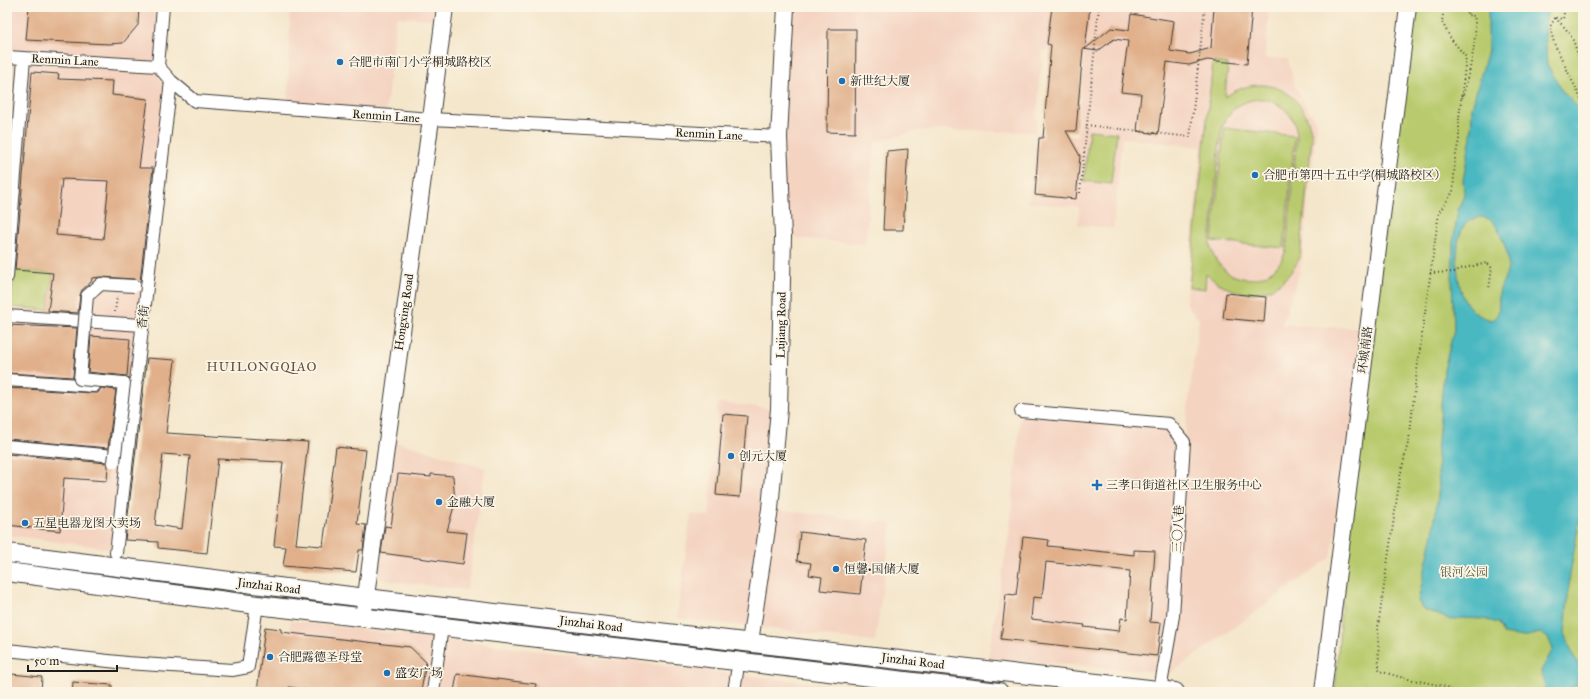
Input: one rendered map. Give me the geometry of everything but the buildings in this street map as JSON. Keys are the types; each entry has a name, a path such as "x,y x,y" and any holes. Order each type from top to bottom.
{"main road":[{"name":"Jinzhai Road","path":"7,553 366,598 1167,691"},
{"name":"Jinzhai Road","path":"7,572 363,618 999,692"}],"street":[{"path":"158,66 163,7"},
{"name":"Hongxing Road","path":"363,618 431,119 444,7"},
{"name":"Lujiang Road","path":"750,642 770,509 779,409 783,238 779,137 786,7"},
{"name":"环城南路","path":"1323,692 1408,7"},
{"name":"Renmin Lane","path":"7,57 158,66 171,81 195,102 431,119 779,137"},
{"path":"7,277 24,58"},
{"name":"香街","path":"116,553 116,499 126,457 135,389 171,81"},
{"path":"114,462 124,383 80,379 87,296 101,284 118,287 134,286"},
{"path":"7,316 114,319 142,324"},
{"path":"7,380 135,389"},
{"name":"三〇八巷","path":"1021,412 1170,424 1184,442 1167,691"},
{"path":"7,446 126,457"},
{"path":"7,650 127,663 232,670 248,667 257,605"},
{"path":"433,692 441,634"},
{"path":"734,692 737,672"}],"path":[{"path":"1080,193 1099,7"},
{"path":"1086,126 1190,137 1205,7"},
{"path":"1444,7 1442,22 1451,39 1466,57 1458,140 1454,159 1453,192 1439,212 1430,273 1429,295 1415,385 1410,434 1400,477 1378,627 1380,671 1404,678 1444,686 1455,692"},
{"path":"1461,104 1466,85 1476,23 1474,16 1468,15 1469,7"},
{"path":"1555,18 1562,19 1565,7"},
{"path":"1555,18 1563,25 1570,36 1583,67"},
{"path":"1555,18 1550,27 1554,43 1583,102"},
{"path":"1430,273 1455,272 1460,269 1487,263 1492,268 1489,290"},
{"path":"114,319 118,287"}],"shaded area":[{"path":"7,7 163,7 158,66 171,81 119,550 7,535"},
{"name":"合肥市南门小学桐城路校区","path":"290,7 434,7 433,19 396,17 386,111 288,105"},
{"path":"786,7 1269,7 1265,58 1288,59 1294,84 1317,124 1301,267 1282,325 1363,328 1353,431 1331,557 1171,673 988,658 1010,528 1021,411 1169,424 1184,441 1199,319 1189,308 1186,301 1201,147 1122,138 1113,228 1078,225 1079,207 1028,203 1038,133 1077,136 1084,54 1043,50 1035,132 920,130 875,142 865,244 783,237"},
{"path":"718,403 779,409 770,509 892,523 875,642 677,618 691,514 709,516"},
{"path":"387,439 485,468 467,590 374,579"},
{"path":"291,621 891,692 319,692 280,686"}],"green space":[{"name":"银河公园","path":"1411,7 1583,7 1583,692 1335,692 1345,559"},
{"path":"1213,62 1228,64 1225,97 1240,89 1254,85 1268,86 1281,90 1292,97 1301,108 1308,121 1312,137 1300,257 1292,271 1282,282 1270,289 1245,293 1232,290 1219,284 1206,274 1205,289 1189,287","holes":["1256,99 1271,101 1283,108 1291,117 1294,122 1297,136 1286,250 1279,263 1270,272 1259,278 1246,279 1235,276 1224,269 1215,259 1210,245 1221,131 1227,117 1242,103"]},
{"path":"1224,128 1295,136 1284,248 1212,241"},
{"path":"1089,130 1117,133 1111,184 1084,181"},
{"path":"15,270 53,273 48,310 10,307"}],"water":[{"path":"1488,7 1548,7 1545,27 1547,64 1563,92 1579,108 1583,116 1583,500 1570,574 1565,636 1580,669 1577,685 1561,692 1545,689 1541,671 1553,649 1548,638 1540,633 1523,637 1503,634 1498,623 1483,619 1461,618 1451,620 1423,609 1418,601 1433,533 1439,487 1437,453 1444,370 1454,329 1452,282 1453,243 1458,210 1464,194 1463,180 1471,136 1472,107 1488,50","holes":["1482,217 1491,220 1498,229 1506,250 1508,263 1508,268 1499,294 1498,312 1496,318 1493,320 1474,312 1468,306 1459,280 1457,260 1459,238 1466,224"]}],"place":[{"name":"合肥市南门小学桐城路校区","path":"340,62"},
{"name":"新世纪大厦","path":"842,81"},
{"name":"合肥市第四十五中学(桐城路校区）","path":"1255,175"},
{"name":"创元大厦","path":"731,456"},
{"name":"三孝口街道社区卫生服务中心","path":"1097,485"},
{"name":"金融大厦","path":"439,502"},
{"name":"五星电器龙图大卖场","path":"25,523"},
{"name":"恒馨•国储大厦","path":"836,569"},
{"name":"合肥露德圣母堂","path":"270,657"},
{"name":"盛安广场","path":"387,673"}],"district":[{"name":"HUILONGQIAO","path":"262,366"}]}
